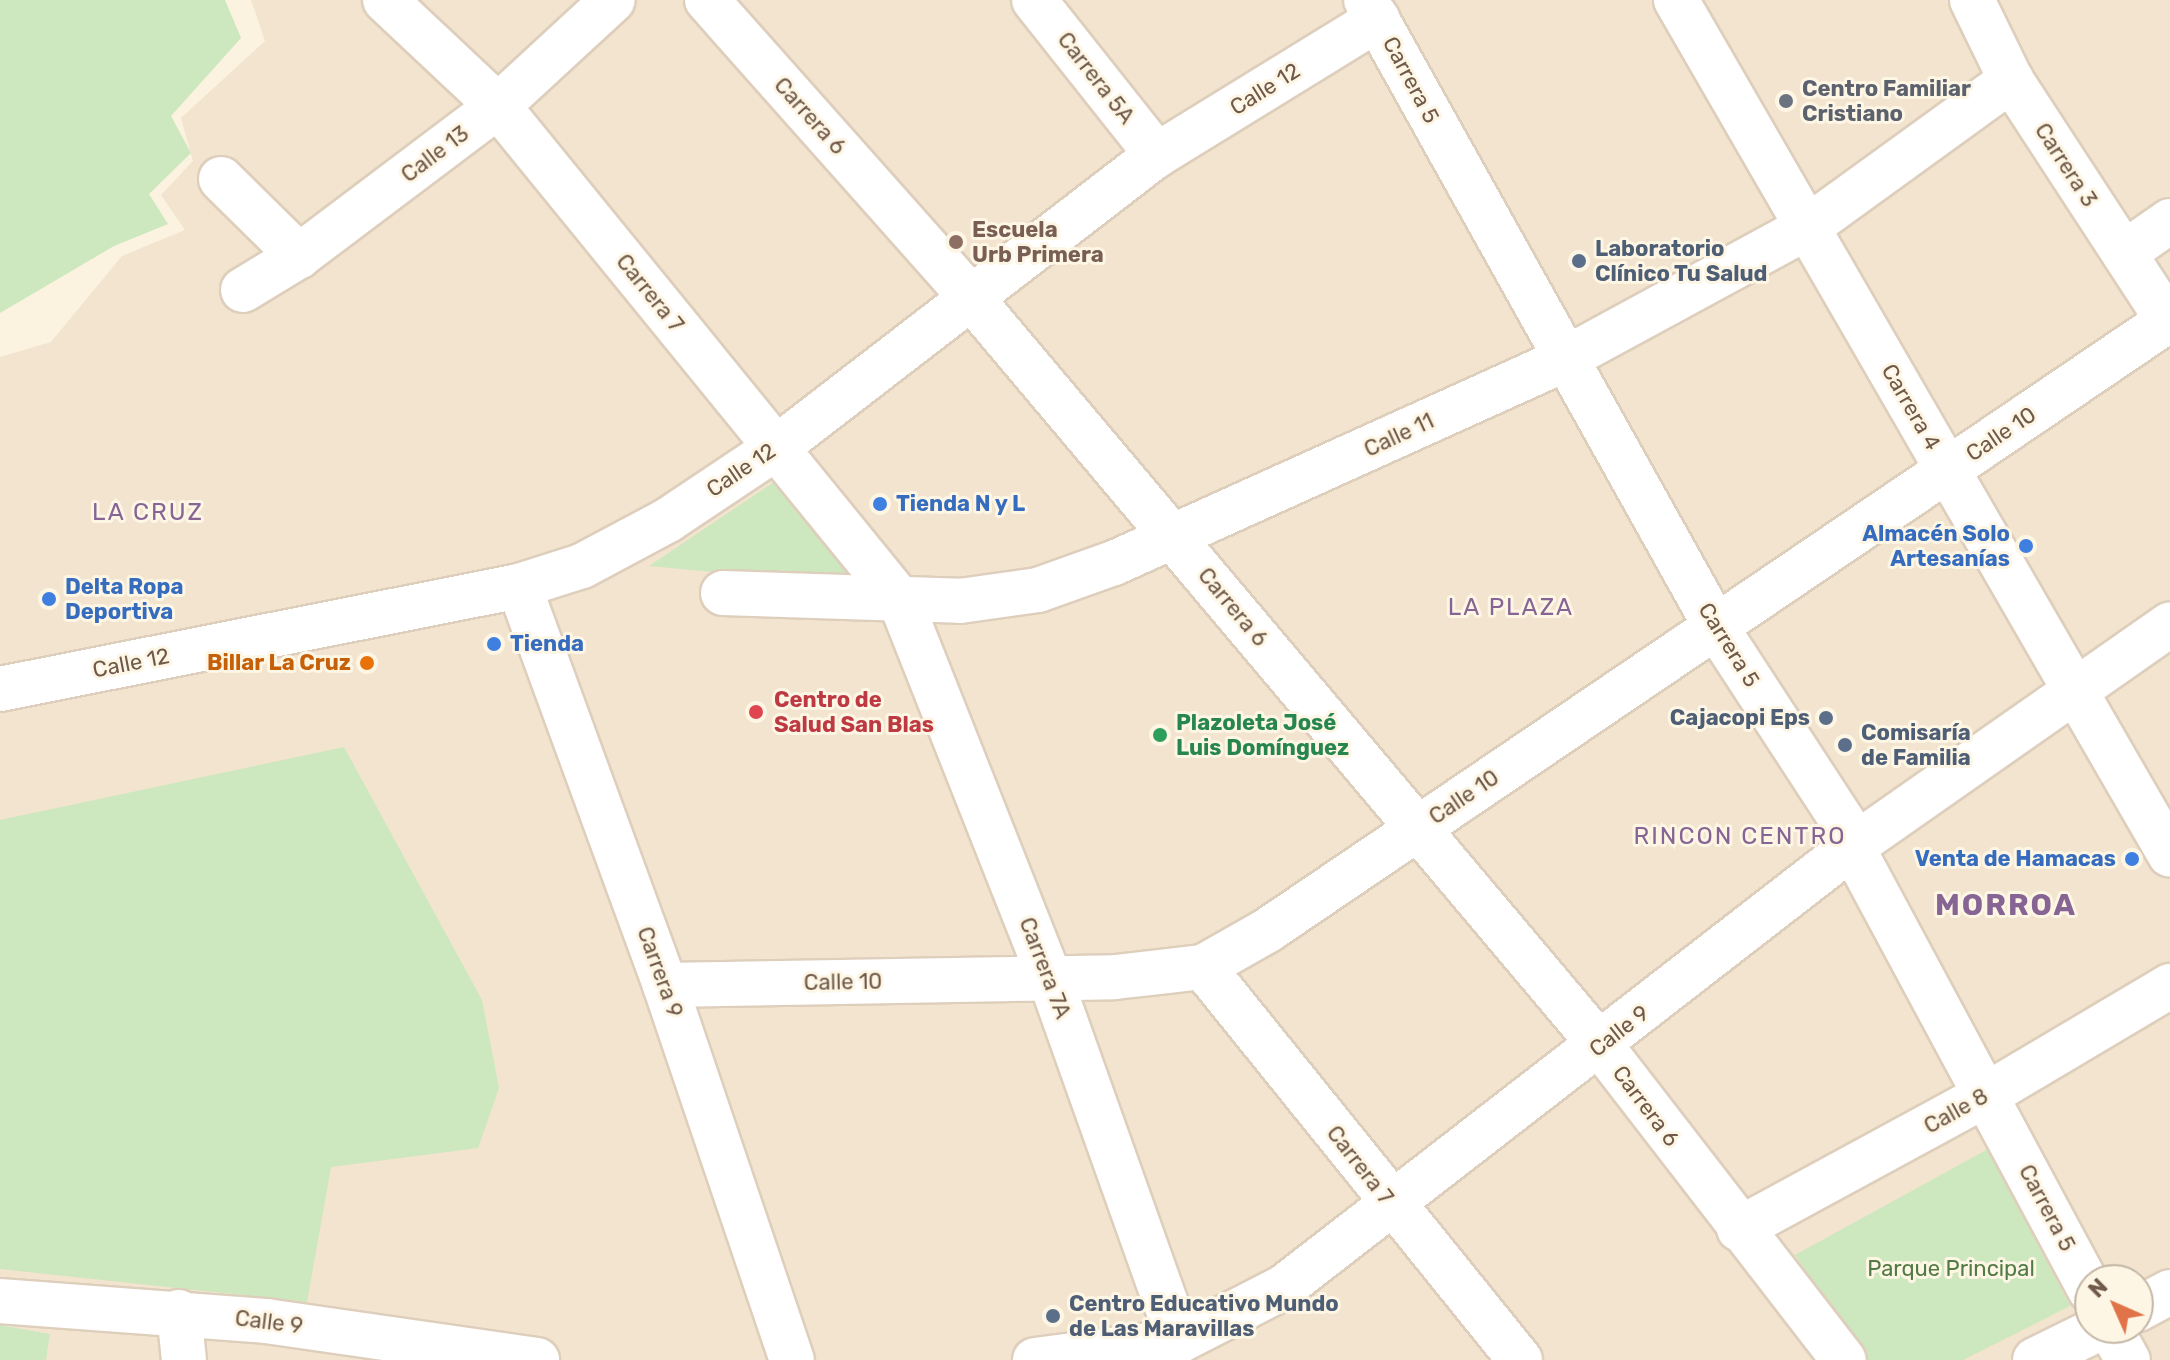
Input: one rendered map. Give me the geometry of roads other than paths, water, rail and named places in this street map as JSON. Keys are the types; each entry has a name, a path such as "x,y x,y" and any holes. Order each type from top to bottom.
{"street":[{"name":"Carrera 7","path":"385,0 498,106 900,600"},
{"name":"Calle 13","path":"243,290 299,256 498,106 613,0"},
{"name":"Carrera 6","path":"707,0 972,299 1601,1046 1739,1229 1844,1360"},
{"name":"Carrera 5A","path":"1034,0 1157,155"},
{"name":"Carrera 4","path":"1676,0 2170,855"},
{"name":"Carrera 3","path":"1972,0 2011,80 2169,322"},
{"name":"Calle 12","path":"0,689 519,586 582,566 668,520 776,448 1157,155 1372,10"},
{"name":"Carrera 5","path":"1372,10 1563,360 1716,627 1843,822 1852,847 1988,1094 2076,1264"},
{"name":"Calle 11","path":"723,593 960,601 1038,590 1176,538 1563,360 1808,227 2011,80"},
{"path":"221,179 299,256"},
{"path":"2124,253 2170,221"},
{"name":"Calle 10","path":"665,985 1050,978 1203,967 1268,930 2169,322"},
{"name":"Carrera 9","path":"519,586 665,985 792,1360"},
{"name":"Carrera 7A","path":"900,600 1050,978 1179,1341"},
{"name":"Calle 9","path":"1035,1360 1179,1341 1284,1287 1601,1046 1852,847 2074,688 2170,624"},
{"name":"Carrera 7","path":"1203,967 1520,1360"},
{"name":"Calle 8","path":"1739,1229 1988,1094 2170,986"},
{"name":"Calle 9","path":"0,1301 179,1312 471,1355 537,1360"},
{"path":"179,1312 184,1360"},
{"path":"2035,1360 2074,1341"}],"place":[{"name":"Centro Familiar Cristiano","path":"1786,101"},
{"name":"Escuela Urb Primera","path":"956,242"},
{"name":"Laboratorio Clínico Tu Salud","path":"1579,261"},
{"name":"Tienda N y L","path":"880,504"},
{"name":"Almacén Solo Artesanías","path":"2026,546"},
{"name":"Delta Ropa Deportiva","path":"49,599"},
{"name":"Tienda","path":"494,644"},
{"name":"Billar La Cruz","path":"367,663"},
{"name":"Centro de Salud San Blas","path":"756,712"},
{"name":"Cajacopi Eps","path":"1826,718"},
{"name":"Plazoleta José Luis Domínguez","path":"1160,735"},
{"name":"Comisaría de Familia","path":"1845,745"},
{"name":"Venta de Hamacas","path":"2132,859"},
{"name":"Centro Educativo Mundo de Las Maravillas","path":"1053,1316"}],"district":[{"name":"LA CRUZ","path":"148,513"},
{"name":"LA PLAZA","path":"1511,608"},
{"name":"RINCON CENTRO","path":"1740,837"},
{"name":"MORROA","path":"2006,905"}],"park label":[{"name":"Parque Principal","path":"1951,1269"}]}
